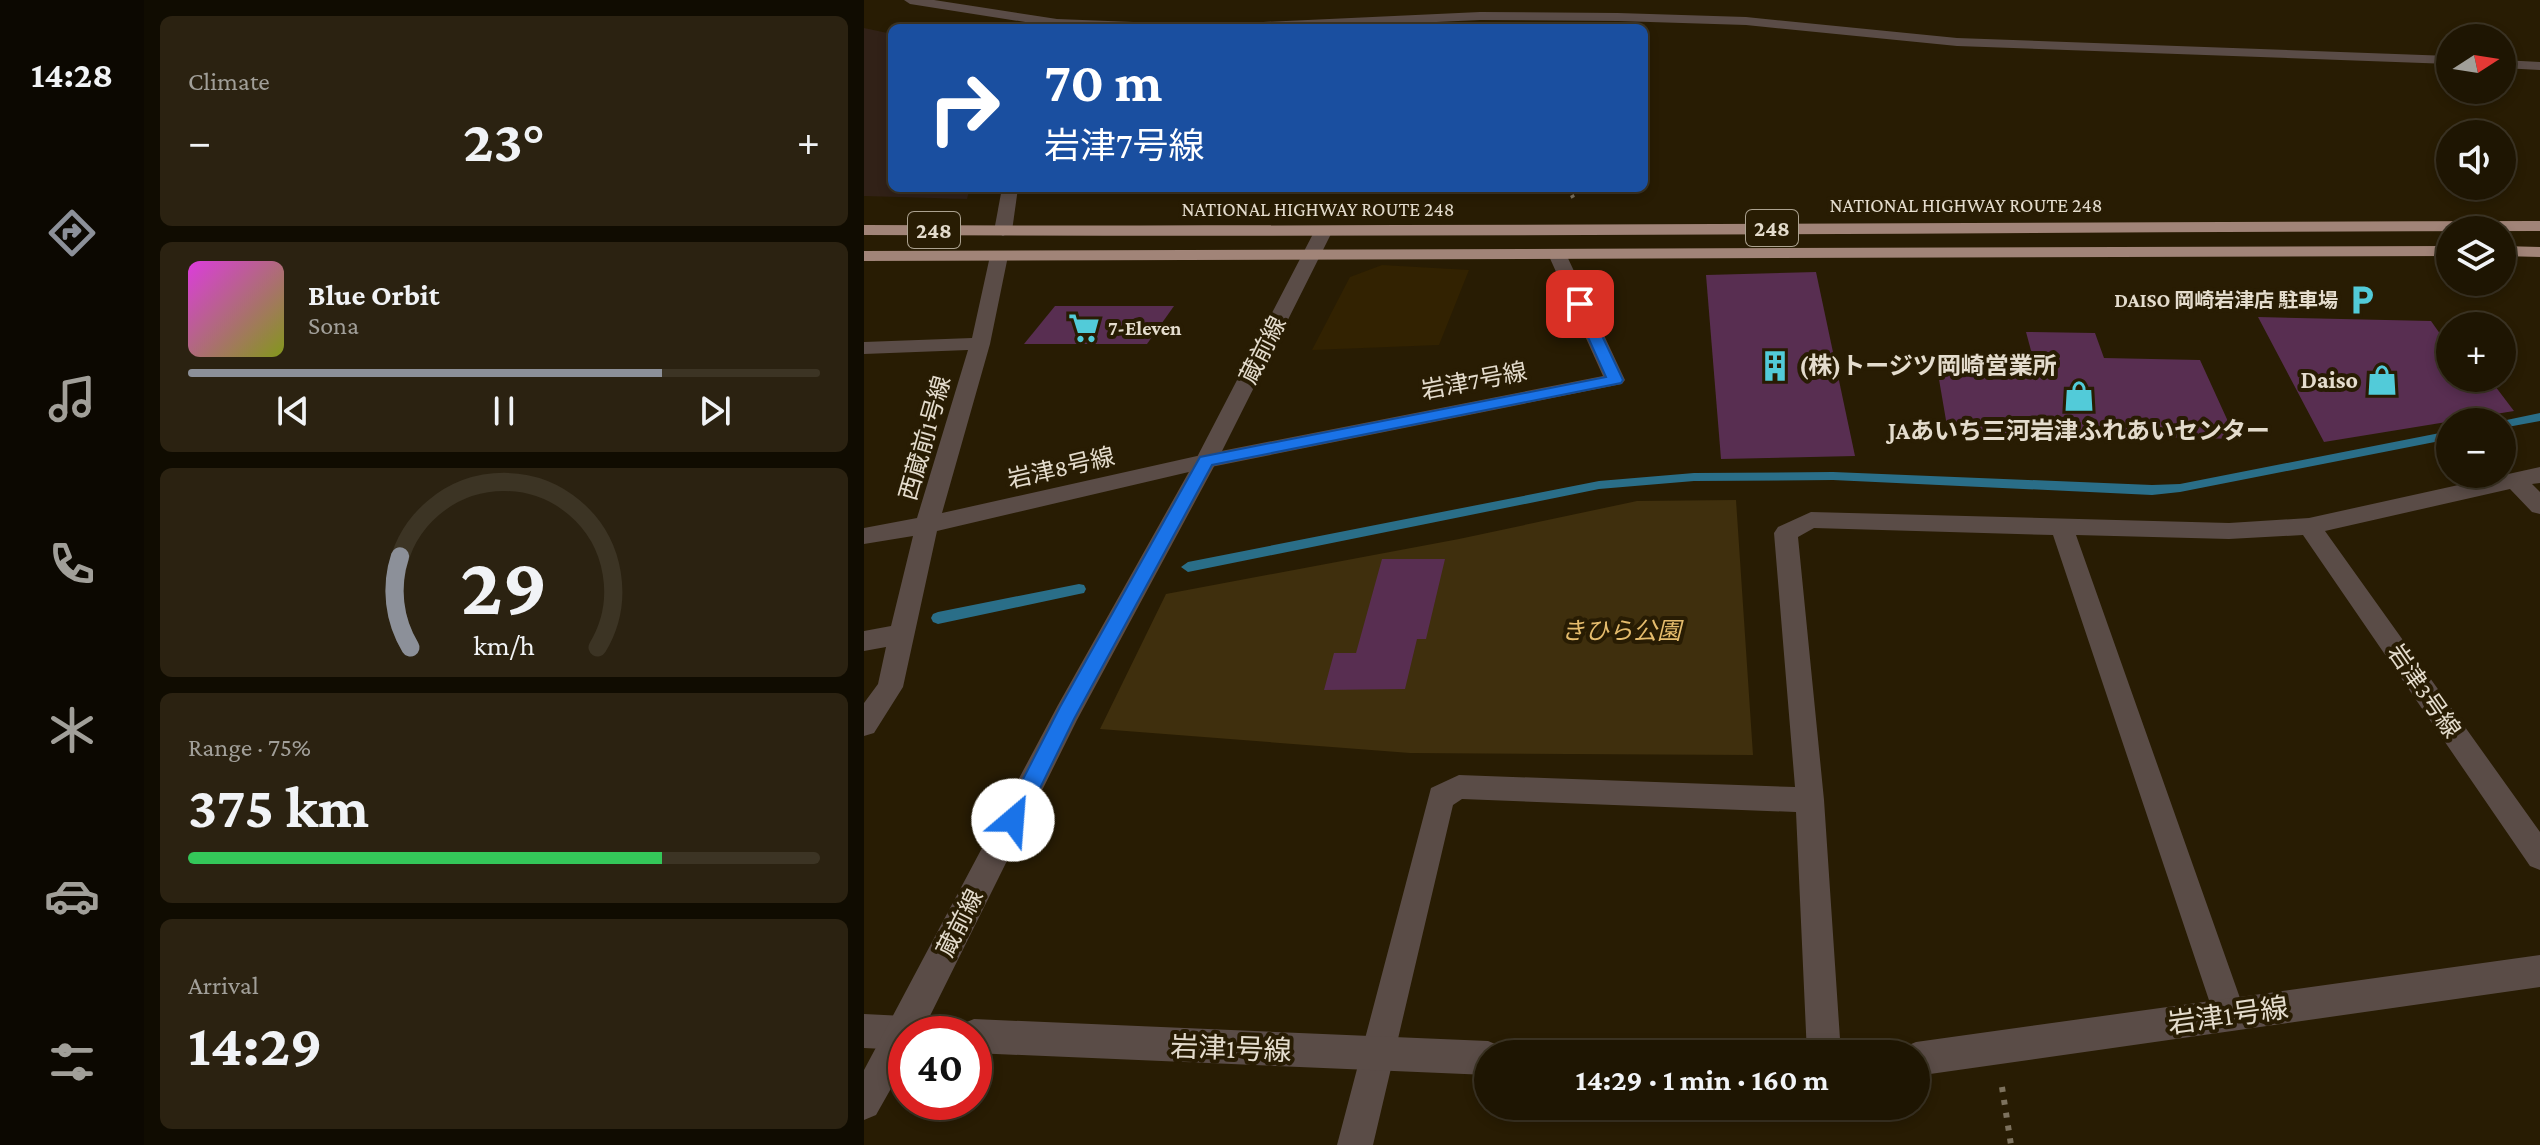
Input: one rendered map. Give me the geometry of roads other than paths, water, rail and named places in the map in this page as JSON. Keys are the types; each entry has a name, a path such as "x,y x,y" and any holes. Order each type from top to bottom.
{"highway":[{"name":"NATIONAL HIGHWAY ROUTE 248","path":"864,256 999,256 1588,228 2540,226"},
{"name":"NATIONAL HIGHWAY ROUTE 248","path":"864,230 1003,231 1557,254 2436,251"},
{"path":"2516,251 2540,252"}],"street":[{"path":"910,0 1057,23 1082,24"},
{"path":"1306,24 1480,16 1746,21 1972,43 2436,60"},
{"path":"2516,65 2540,66"},
{"path":"1003,231 1009,192"},
{"name":"蔵前線","path":"919,1016 1067,713 1206,461 1317,243"},
{"name":"岩津7号線","path":"1206,461 1615,380 1557,254"},
{"name":"西蔵前1号線","path":"864,725 890,687 927,525 980,344 999,256"},
{"path":"864,348 980,344"},
{"name":"岩津8号線","path":"864,536 927,525 1206,461"},
{"path":"2516,479 2540,475"},
{"path":"2516,482 2540,506"},
{"path":"1823,1040 1810,800 1786,533 1811,520 2215,531 2309,526 2474,488"},
{"name":"岩津3号線","path":"2309,526 2540,856"},
{"path":"2062,527 2230,1015"},
{"path":"864,641 901,634"},
{"path":"1355,1145 1441,797 1459,787 1810,800"},
{"name":"岩津1号線","path":"1930,1057 2540,971"},
{"path":"864,1031 888,1033"},
{"name":"岩津1号線","path":"992,1037 1474,1057"},
{"name":"蔵前線","path":"864,1103 888,1067"}],"waterway":[{"path":"2516,421 2540,417"},
{"path":"1188,567 1599,485 1694,477 1833,476 2152,490 2180,488 2436,438"},
{"path":"938,618 1079,589"}],"place":[{"name":"DAISO 岡崎岩津店 駐車場","path":"2362,300"},
{"name":"7-Eleven","path":"1084,328"},
{"name":"(株)トージツ岡崎営業所","path":"1775,366"},
{"name":"Daiso","path":"2382,380"},
{"name":"JAあいち三河岩津ふれあいセンター","path":"2079,396"}],"park label":[{"name":"きひら公園","path":"1621,631"}]}
